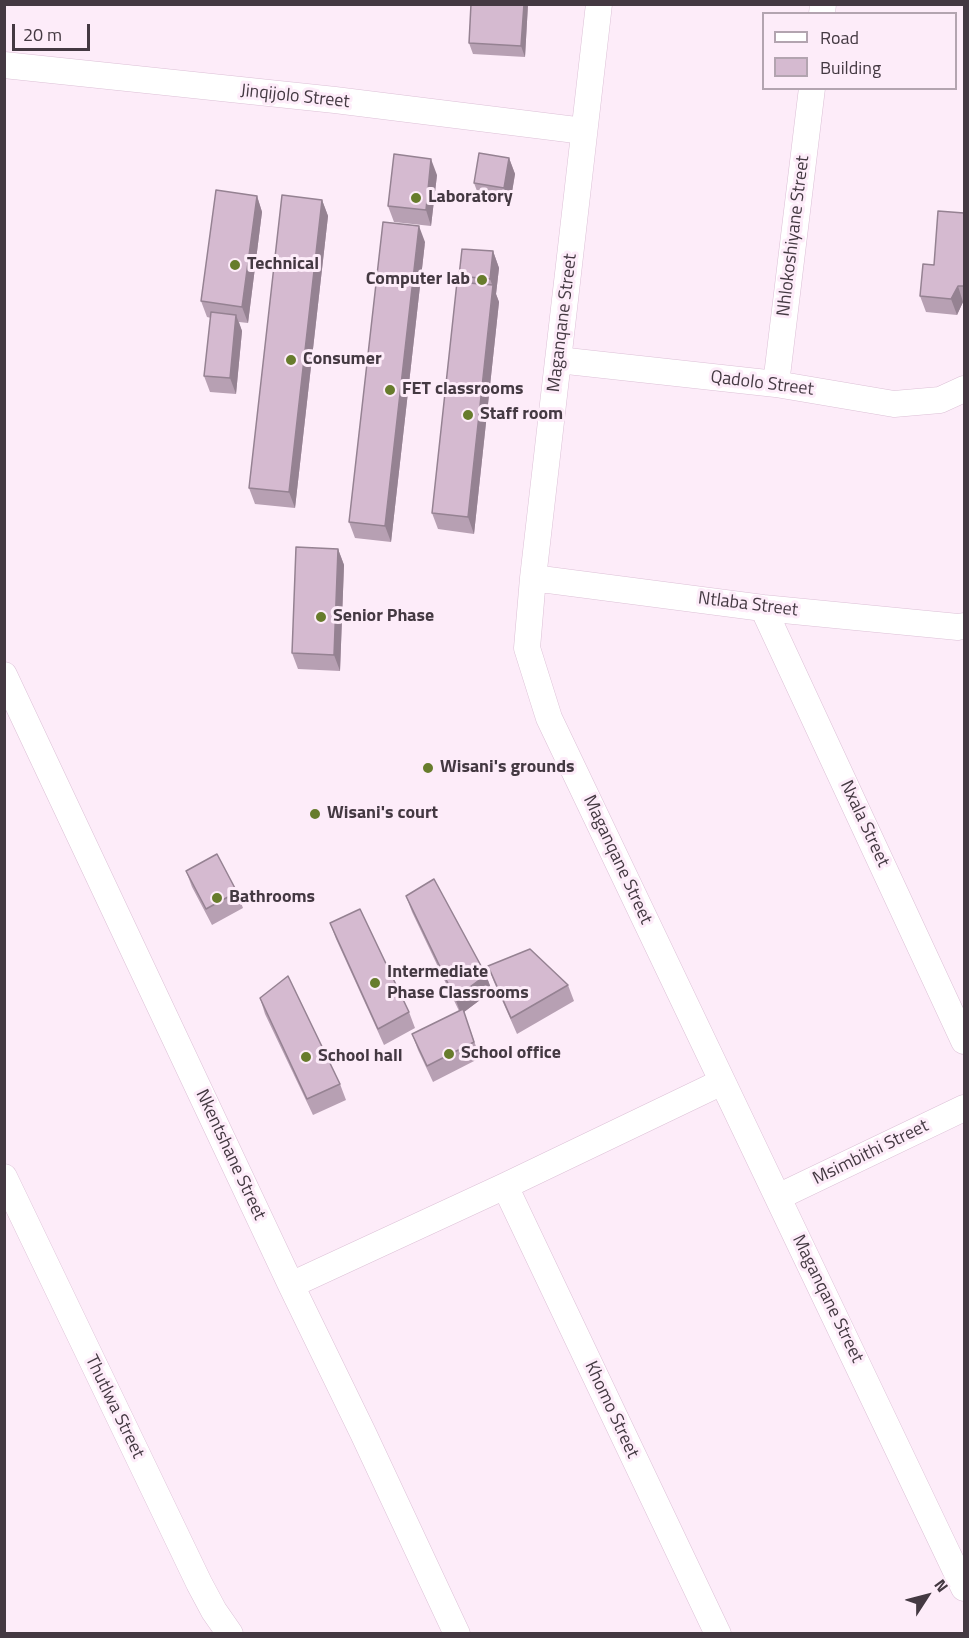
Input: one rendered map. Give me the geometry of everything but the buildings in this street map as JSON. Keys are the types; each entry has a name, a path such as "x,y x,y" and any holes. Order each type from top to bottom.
{"street":[{"name":"Maganqane Street","path":"599,4 533,578 527,648 549,718 964,1588"},
{"name":"Jinqijolo Street","path":"4,65 334,100 584,131"},
{"name":"Nhlokoshiyane Street","path":"776,384 813,90"},
{"name":"Qadolo Street","path":"558,360 776,384 894,404 940,400 964,389"},
{"name":"Ntlaba Street","path":"533,578 763,608 964,626"},
{"name":"Nxala Street","path":"763,608 964,1041"},
{"name":"Nkentshane Street","path":"4,675 457,1634"},
{"path":"291,1285 722,1082"},
{"name":"Msimbithi Street","path":"778,1197 964,1108"},
{"name":"Thutlwa Street","path":"4,1177 199,1583 230,1634"},
{"name":"Khomo Street","path":"505,1186 718,1634"}],"place":[{"name":"Laboratory","path":"416,198"},
{"name":"Technical","path":"235,265"},
{"name":"Computer lab","path":"482,280"},
{"name":"Consumer","path":"291,360"},
{"name":"FET classrooms","path":"390,390"},
{"name":"Staff room","path":"468,415"},
{"name":"Senior Phase","path":"321,617"},
{"name":"Wisani's grounds","path":"428,768"},
{"name":"Wisani's court","path":"315,814"},
{"name":"Bathrooms","path":"217,898"},
{"name":"Intermediate Phase Classrooms","path":"375,983"},
{"name":"School office","path":"449,1054"},
{"name":"School hall","path":"306,1057"}]}
